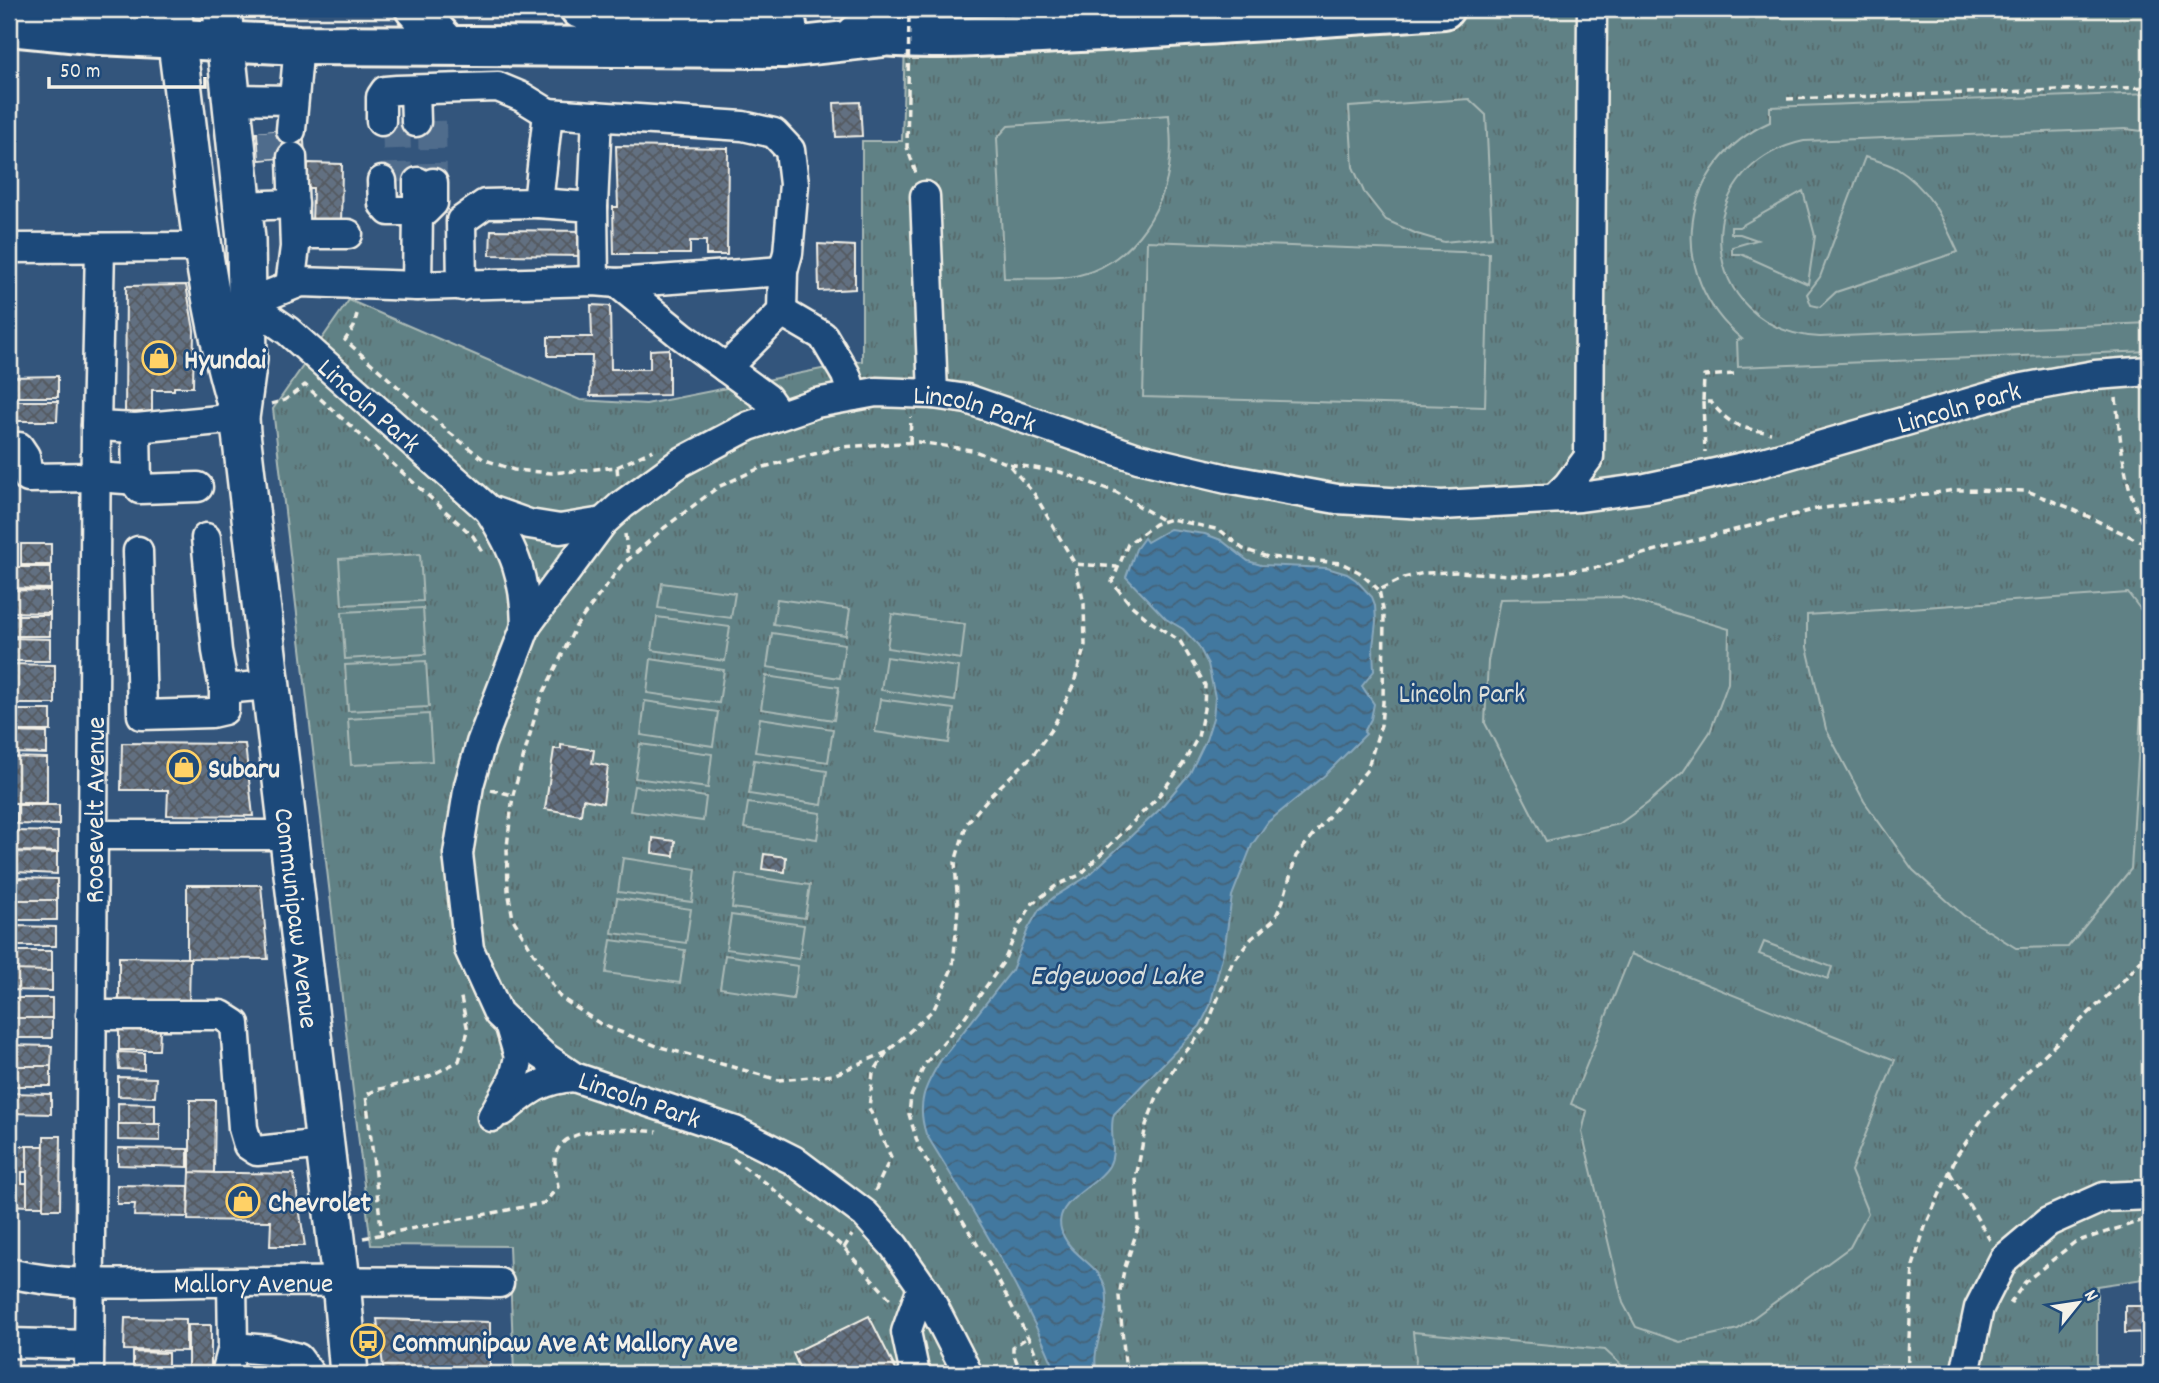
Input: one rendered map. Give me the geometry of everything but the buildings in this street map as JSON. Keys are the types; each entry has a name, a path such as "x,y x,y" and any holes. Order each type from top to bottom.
{"highway":[{"path":"415,9 448,45"},
{"path":"580,9 785,25 883,37"},
{"path":"727,9 785,25"},
{"path":"9,26 224,25 299,45 784,48 883,37 1090,32 1444,9"}],"main road":[{"name":"Communipaw Avenue","path":"174,24 202,247 223,359 255,411"},
{"name":"Communipaw Avenue","path":"224,25 243,206 248,359 255,411 270,685 341,1281 349,1374"}],"street":[{"path":"1555,498 1589,457 1592,9"},
{"path":"290,286 295,234 289,139 299,45"},
{"path":"415,90 407,121 381,97 385,91 498,87 522,97 548,113 743,126 774,133 790,150 794,184 788,253 783,271 782,312 726,368"},
{"path":"232,99 289,139"},
{"path":"538,203 548,113"},
{"path":"597,116 593,207 606,282 767,398 779,415"},
{"path":"408,182 433,203 425,211 408,211 389,211 383,204 408,182"},
{"path":"925,196 933,394"},
{"path":"462,286 461,221 485,204 538,203 593,207"},
{"path":"243,206 294,204"},
{"path":"408,211 416,286"},
{"path":"295,234 348,234"},
{"path":"9,248 202,247"},
{"name":"Roosevelt Avenue","path":"89,1374 96,426 100,248"},
{"path":"248,303 301,282 462,286 606,282 783,271"},
{"name":"Lincoln Park","path":"248,303 288,331 489,510 518,563 525,596 526,626"},
{"path":"782,312 822,336 846,375 853,396"},
{"name":"Lincoln Park","path":"968,1374 922,1287 894,1246 865,1214 793,1160 735,1131 574,1077 542,1055 498,1013 469,949 458,854 469,785 481,743 526,626 613,514 681,462 749,426 816,402 876,392 933,394 967,399 1138,458 1227,479 1338,499 1442,505 1625,491 1753,465 2018,389 2095,375 2150,371"},
{"path":"96,426 136,428 255,411"},
{"path":"136,428 140,489 198,487"},
{"path":"9,448 19,447 25,456 28,478 97,477 138,480"},
{"path":"1589,457 1606,478 1625,491"},
{"name":"Lincoln Park","path":"489,510 529,524 560,529 613,514"},
{"path":"138,551 142,715 211,713 224,710 224,689 217,651 206,538"},
{"path":"224,689 270,685"},
{"path":"94,835 288,835"},
{"path":"91,1015 221,1014 235,1024 243,1128 248,1145 257,1151 324,1144"},
{"path":"509,1023 519,1057 514,1078 496,1115 530,1088 553,1078 574,1077"},
{"path":"1965,1374 1979,1308 2004,1259 2048,1222 2104,1197 2148,1208"},
{"name":"Mallory Avenue","path":"9,1273 39,1280 89,1283 369,1280 499,1283"},
{"path":"226,1374 233,1347 232,1282"},
{"path":"914,1370 906,1332 922,1287"},
{"path":"9,1343 89,1345"},
{"path":"233,1347 269,1350 298,1358 310,1374"}],"path":[{"path":"909,9 907,147 925,196"},
{"path":"1787,99 2150,87"},
{"path":"358,314 354,327 345,340 483,459 514,470 552,473 617,467 613,514 628,559"},
{"path":"2113,374 2124,470 2141,523 2150,537"},
{"path":"255,411 285,400 305,385 473,536 485,556"},
{"path":"1703,402 1705,461"},
{"path":"887,1052 833,1075 779,1080 657,1046 602,1025 560,997 513,919 508,890 508,847 513,795 539,702 576,626 628,559 718,487 760,468 841,447 918,442 972,450 1009,464 1060,472 1116,492 1164,521"},
{"path":"865,1214 891,1157 869,1108 873,1073 887,1052 934,1009 953,966 958,908 955,862 967,823 990,796 1033,755 1053,727 1073,686 1085,645 1084,604 1074,564 1035,495 1009,464"},
{"path":"1379,590 1404,578 1424,573 1530,576 1600,567 1816,509 1956,490 2026,491 2070,508 2150,546"},
{"path":"1044,1374 995,1274 919,1148 909,1114 911,1096 925,1064 964,1018 1004,961 1032,904 1057,885 1080,875 1157,798 1184,764 1198,737 1204,709 1205,685 1180,641 1131,605 1112,582 1128,544 1155,524 1171,519 1220,530 1243,549 1268,557 1341,563 1359,572 1379,590 1384,614 1383,702 1381,725 1367,771 1296,856 1283,901 1274,920 1252,938 1231,963 1207,1026 1179,1060 1158,1094 1146,1125 1136,1178 1139,1224 1124,1270 1119,1296 1125,1363 1122,1374"},
{"path":"1074,564 1117,567"},
{"path":"1907,1374 1913,1266 1925,1227 1957,1154 1981,1121 2030,1068 2121,983 2150,951"},
{"path":"382,1236 366,1095 426,1078 459,1061 468,1031 459,989"},
{"path":"363,1238 544,1203 558,1187 556,1154 565,1140 600,1129 632,1129 668,1134"},
{"path":"731,1157 766,1182 844,1248"},
{"path":"1950,1173 1980,1227 2025,1282"},
{"path":"2004,1313 2025,1282 2076,1242 2148,1208"},
{"path":"1022,1374 1013,1347 1028,1337"}],"green space":[{"name":"Lincoln Park","path":"906,9 2150,9 2150,1278 2097,1286 2097,1374 514,1374 509,1246 371,1245 273,409 349,300 580,400 646,404 862,361 862,141 902,141"},
{"path":"2150,93 2150,132 2126,129 1804,141 1765,157 1738,182 1723,213 1720,246 1729,279 1749,308 1779,328 1820,337 2150,323 2150,351 1738,367 1737,340 1742,339 1717,313 1701,284 1693,253 1693,222 1701,192 1716,164 1739,140 1770,122 1770,107"},
{"path":"1469,99 1486,115 1492,237 1444,242 1386,220 1364,192 1353,167 1349,107"},
{"path":"1169,115 1171,154 1161,199 1139,235 1125,250 1090,272 1069,277 1004,278 997,138 1008,126"},
{"path":"1865,157 1896,168 1918,185 1934,205 1958,252 1836,292 1820,307 1811,305 1807,294 1820,277"},
{"path":"1803,191 1815,236 1808,284 1741,254 1732,254 1732,247 1757,240 1731,234 1731,227 1739,227"},
{"path":"1147,241 1489,253 1485,407 1143,397"},
{"path":"420,554 423,601 342,605 339,559"},
{"path":"662,583 735,593 731,618 658,608"},
{"path":"2128,593 2147,618 2131,869 2068,947 2016,948 1963,915 1913,870 1864,801 1826,729 1807,647 1807,615"},
{"path":"1622,597 1729,629 1728,683 1710,732 1683,772 1648,803 1619,824 1546,841 1485,723 1488,661 1500,599"},
{"path":"777,599 850,609 846,635 773,624"},
{"path":"423,608 426,654 345,659 342,612"},
{"path":"892,614 965,624 961,659 887,648"},
{"path":"657,617 730,627 725,661 652,650"},
{"path":"772,633 845,644 840,678 767,667"},
{"path":"886,657 959,667 955,701 881,690"},
{"path":"651,659 724,670 719,703 647,693"},
{"path":"426,661 429,707 348,711 345,665"},
{"path":"766,676 839,687 834,720 761,709"},
{"path":"880,699 954,709 949,743 875,732"},
{"path":"645,701 718,712 713,746 641,735"},
{"path":"429,714 432,761 351,765 348,719"},
{"path":"760,718 833,729 828,762 755,752"},
{"path":"640,744 712,754 708,788 635,778"},
{"path":"754,760 827,771 822,805 749,794"},
{"path":"634,786 706,797 703,821 630,811"},
{"path":"748,803 821,813 817,839 744,828"},
{"path":"623,858 696,869 692,902 618,892"},
{"path":"736,874 810,885 805,918 732,908"},
{"path":"617,898 691,909 686,943 612,933"},
{"path":"731,915 804,925 799,959 726,949"},
{"path":"611,940 685,950 680,983 606,973"},
{"path":"1764,942 1832,967 1828,979 1759,954"},
{"path":"1631,954 1895,1060 1851,1171 1868,1213 1850,1247 1738,1329 1680,1342 1636,1327 1623,1303 1582,1132 1587,1111 1571,1104"},
{"path":"725,955 798,966 793,999 720,988"},
{"path":"1413,1332 1605,1350 1631,1374 1414,1374 1416,1360"}],"water":[{"name":"Edgewood Lake","path":"1170,529 1205,534 1221,540 1248,561 1261,565 1327,568 1347,574 1356,580 1372,597 1375,605 1374,671 1362,686 1374,704 1371,719 1364,732 1366,734 1325,775 1268,822 1252,845 1232,896 1225,945 1210,1006 1200,1026 1114,1114 1113,1153 1109,1166 1074,1197 1061,1215 1060,1225 1064,1237 1074,1251 1099,1274 1106,1290 1107,1301 1096,1353 1097,1374 1057,1374 1013,1281 926,1134 922,1104 927,1087 941,1060 1012,970 1028,929 1039,910 1054,897 1088,876 1158,811 1190,773 1206,740 1213,718 1215,697 1208,664 1198,645 1183,629 1166,619 1126,577 1136,549 1144,538 1147,542"}],"tunnel":[{"path":"396,121 398,182"},
{"path":"432,121 433,183"},
{"path":"272,131 274,158"}],"place":[{"name":"Hyundai","path":"159,358"},
{"name":"Subaru","path":"184,767"},
{"name":"Chevrolet","path":"243,1201"},
{"name":"Communipaw Ave At Mallory Ave","path":"368,1341"}]}
